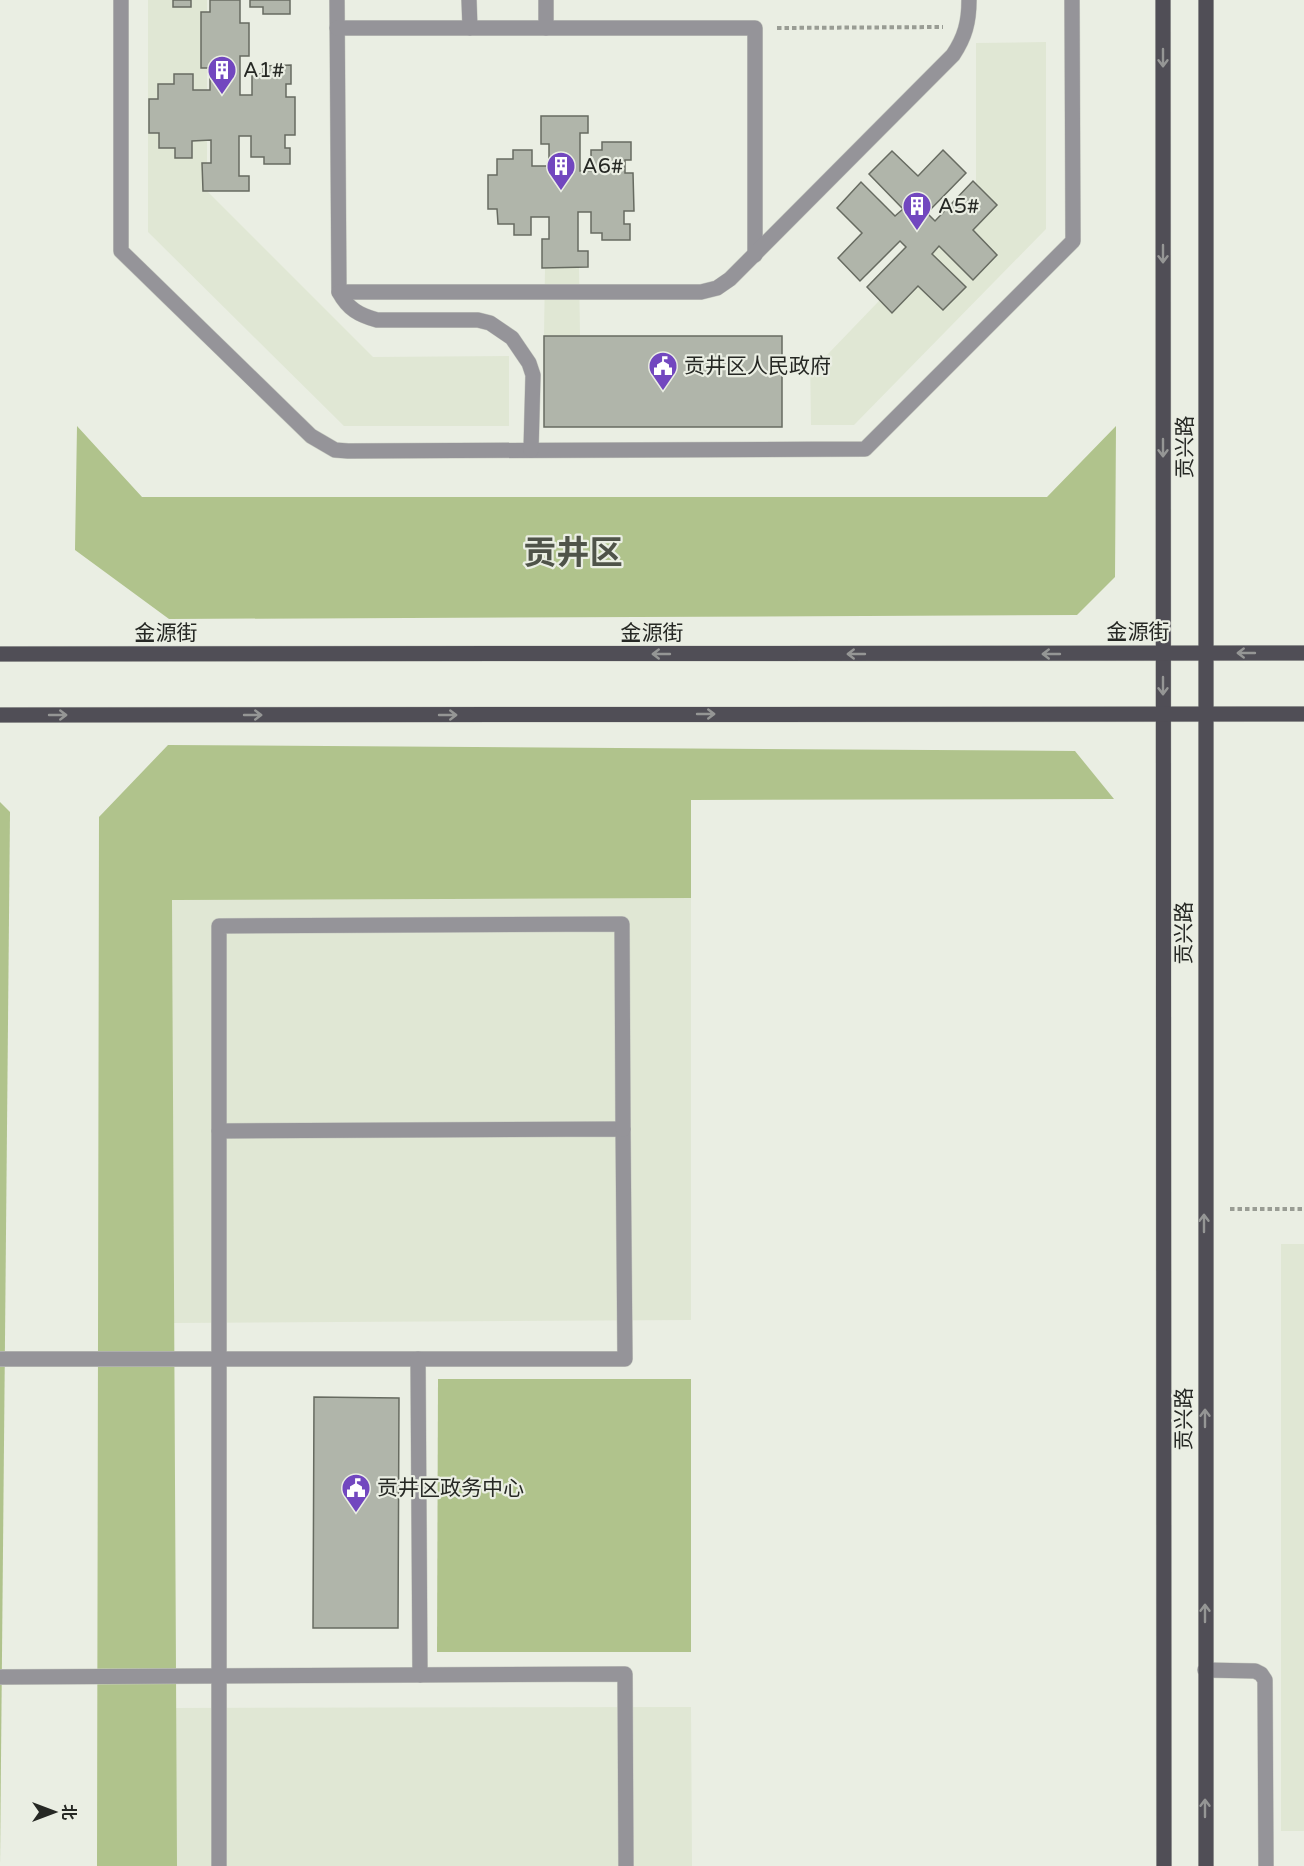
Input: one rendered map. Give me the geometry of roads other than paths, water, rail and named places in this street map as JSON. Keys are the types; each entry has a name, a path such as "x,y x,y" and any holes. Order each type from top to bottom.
{"main road":[{"name":"贡兴路","path":"1163,0 1164,1866"},
{"name":"贡兴路","path":"1206,0 1204,1209 1206,1866"},
{"name":"金源街","path":"0,654 1304,652"},
{"path":"0,715 1304,714"}],"lane":[{"path":"121,0 122,251 311,436 335,450 348,451 865,449 1073,242 1072,0"},
{"path":"337,0 339,292 344,303 363,316 377,320 478,320 490,323 512,338 522,350 533,375 531,450"},
{"path":"469,0 470,28"},
{"path":"546,0 546,28"},
{"path":"339,292 701,291 717,288 755,255 953,55 963,41 967,27 969,0"},
{"path":"337,28 755,28 755,255"},
{"path":"0,1359 219,1359 625,1359 621,924 219,926 219,1131 219,1359 219,1866"},
{"path":"219,1131 622,1129"},
{"path":"418,1359 420,1675"},
{"path":"1205,1670 1256,1671 1265,1680 1266,1866"},
{"path":"0,1677 625,1674 626,1866"}],"place":[{"name":"A1#","path":"222,96"},
{"name":"A6#","path":"561,192"},
{"name":"A5#","path":"917,232"},
{"name":"贡井区人民政府","path":"663,392"},
{"name":"贡井区政务中心","path":"356,1514"}],"district":[{"name":"贡井区","path":"573,552"}]}
